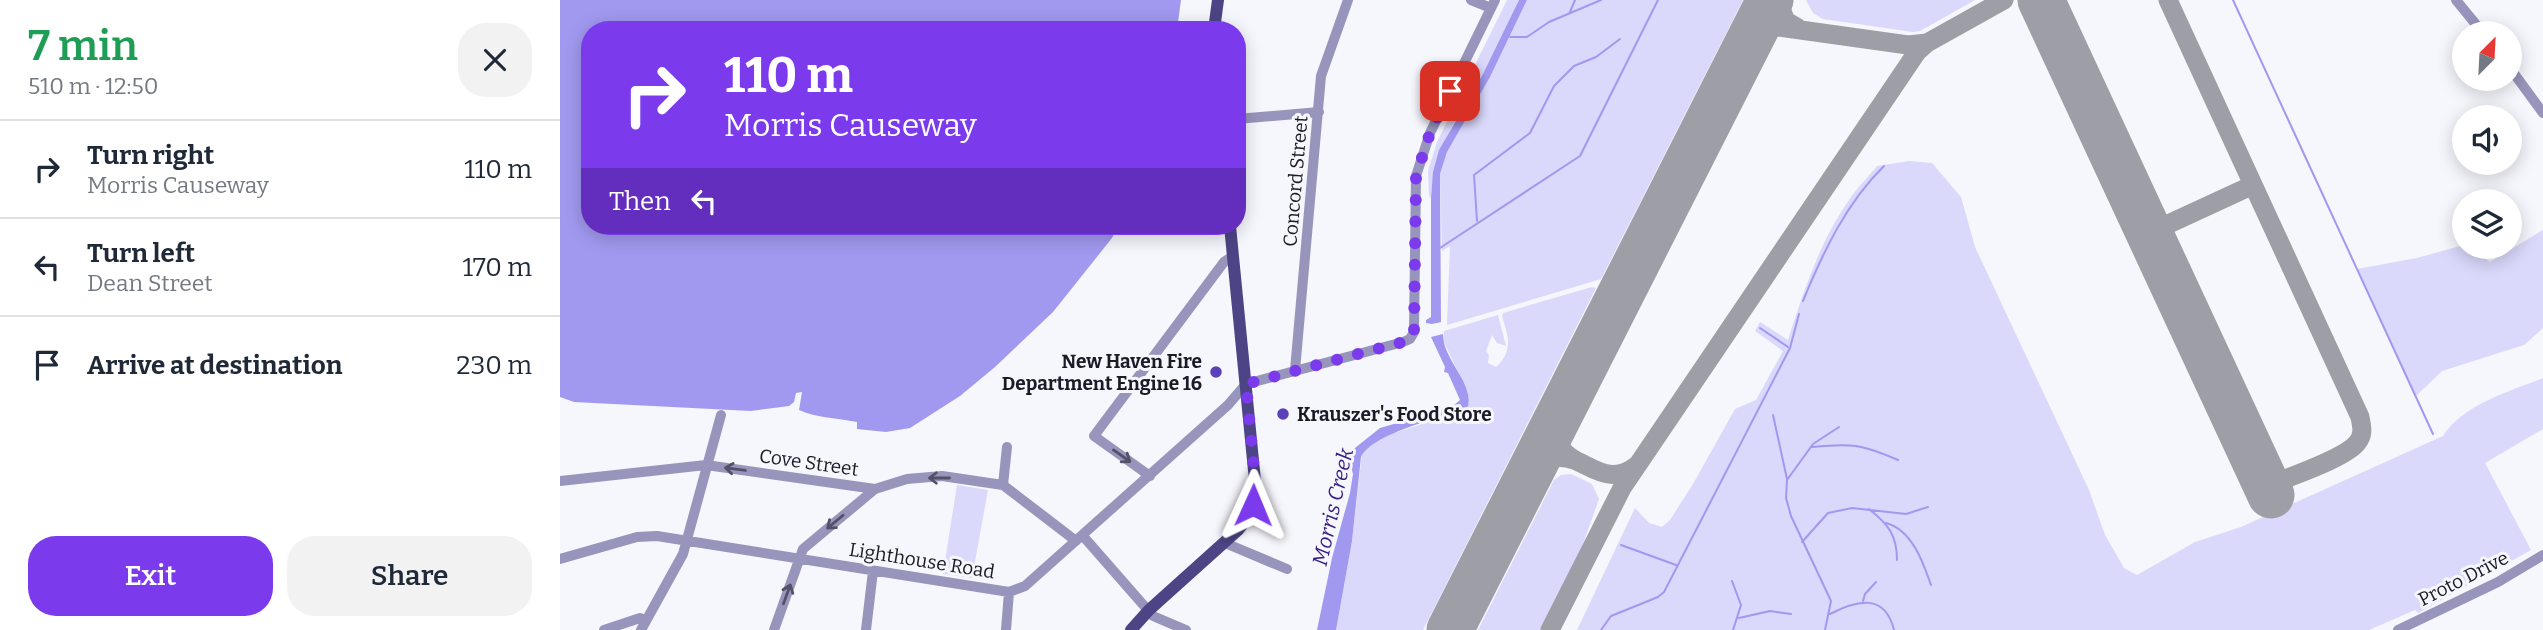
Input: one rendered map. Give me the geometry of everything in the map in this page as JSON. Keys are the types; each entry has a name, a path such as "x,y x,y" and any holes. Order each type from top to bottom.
{"main road":[{"path":"1215,21 1218,0"},
{"path":"1131,630 1149,610 1225,543 1248,517 1256,491 1231,235"}],"street":[{"name":"Concord Street","path":"1295,370 1323,65 1348,0"},
{"path":"1246,384 1410,339 1414,332 1416,176 1430,133 1493,4 1471,0"},
{"path":"2456,0 2473,21"},
{"path":"2522,84 2543,113"},
{"path":"1246,118 1319,112"},
{"path":"1150,476 1094,436 1224,262 1233,256"},
{"name":"Lighthouse Road","path":"560,559 637,537 657,536 1009,592 1025,586 1228,405 1246,384"},
{"path":"644,625 683,554 721,415"},
{"path":"1003,485 1007,447"},
{"name":"Cove Street","path":"560,481 706,466 875,489 907,479 942,476 1003,485 1079,538 1153,616 1186,630"},
{"path":"774,630 803,550 875,489"},
{"path":"1225,543 1287,569"},
{"name":"Proto Drive","path":"2398,630 2498,582 2543,555"},
{"path":"866,630 873,571"},
{"path":"1006,630 1009,592"},
{"path":"604,630 640,618 644,625"}],"shaded area":[{"path":"560,0 1181,0 1178,21 581,21 581,235 1114,235 1053,312 960,396 910,428 886,432 857,429 857,422 806,413 799,410 802,392 796,393 794,402 789,406 751,411 574,402 560,397"},
{"path":"1507,0 1519,0 1488,65 1442,147 1431,198 1428,171 1437,142"},
{"path":"1519,0 1527,0 1490,77 1447,152 1440,174 1441,322 1426,323 1431,317 1431,198 1433,172 1439,150 1483,74"},
{"path":"1527,0 1743,0 1601,279 1447,325 1450,246 1442,251 1440,174 1447,152 1490,77"},
{"path":"1806,0 1975,0 1920,31 1913,32 1823,19 1813,13"},
{"path":"1909,161 1932,163 1961,197 1975,247 2089,490 2105,535 2124,568 2137,575 2195,542 2241,527 2443,436 2451,425 2474,407 2543,378 2543,429 2485,463 2531,550 2418,613 2415,610 2369,630 1577,630 1635,508 1649,523 1662,527 1670,520 1735,409 1756,400 1783,351 1755,331 1760,322 1788,340 1821,250 1849,200 1877,166"},
{"path":"2543,230 2543,328 2524,345 2442,371 2415,397 2357,269 2452,248 2452,259 2486,259 2490,262 2495,259 2522,259 2522,243"},
{"path":"1596,288 1423,630 1336,630 1352,541 1362,454 1368,447 1391,434 1463,411 1469,403 1468,393 1443,340 1444,331 1498,315 1506,346 1497,343 1492,335 1486,351 1489,355 1488,363 1496,367 1505,355 1508,343 1503,313"},
{"path":"1443,334 1447,352 1466,389 1468,406 1463,411 1391,434 1367,449 1361,457 1352,541 1336,630 1317,630 1332,558 1350,493 1353,474 1350,462 1355,448 1380,428 1452,407 1460,400 1448,373 1444,372 1445,367 1431,337"},
{"path":"1571,474 1592,484 1599,499 1580,552 1541,630 1478,630 1554,480 1561,475"},
{"path":"957,485 988,490 972,578 943,574"}],"waterway":[{"path":"1570,12 1575,0"},
{"path":"1510,37 1527,37 1549,22 1601,0"},
{"path":"1440,248 1580,156 1658,0"},
{"path":"2233,0 2433,434"},
{"path":"1477,221 1474,175 1530,133 1554,86 1574,66 1596,57 1620,39"},
{"path":"1803,301 1847,212 1884,166"},
{"path":"1601,630 1611,616 1664,592 1790,348 1799,314"},
{"path":"1760,328 1788,347"},
{"path":"1773,415 1787,479"},
{"path":"1825,630 1831,601 1791,516 1786,498 1787,480 1813,444 1839,427"},
{"path":"1812,447 1856,446 1898,460"},
{"path":"1802,542 1828,513 1852,508 1906,514 1928,507"},
{"path":"1869,509 1890,531 1897,560"},
{"path":"1886,523 1903,532 1910,540 1931,585"},
{"path":"1621,545 1676,565"},
{"path":"1732,581 1741,605 1733,630"},
{"path":"1863,601 1865,594 1876,582"},
{"path":"1830,614 1850,605 1869,603 1884,610 1894,630"},
{"path":"1739,618 1770,611 1791,614"}],"taxiway":[{"path":"1777,0 1786,21 1798,28"},
{"path":"1550,630 1622,488 1917,52 1927,43 2004,0"},
{"path":"2168,0 2360,417 2361,437 2350,449 2314,468 2266,486"},
{"path":"1749,42 1765,29 1779,27 1908,45 1927,43"},
{"path":"2149,233 2253,185"},
{"path":"1556,421 1560,446 1576,460 1611,474 1624,473 1637,465"},
{"path":"1531,471 1551,459 1574,460"}],"runway":[{"path":"1450,630 1770,0"},
{"path":"2041,0 2271,495"}],"place":[{"name":"New Haven Fire Department Engine 16","path":"1216,372"},
{"name":"Krauszer's Food Store","path":"1283,414"}],"route":[{"path":"1253,505 1256,491 1246,384 1403,342 1410,339 1414,332 1416,176 1430,133 1450,91"}],"water label":[{"name":"Morris Creek","path":"1333,507"}]}
